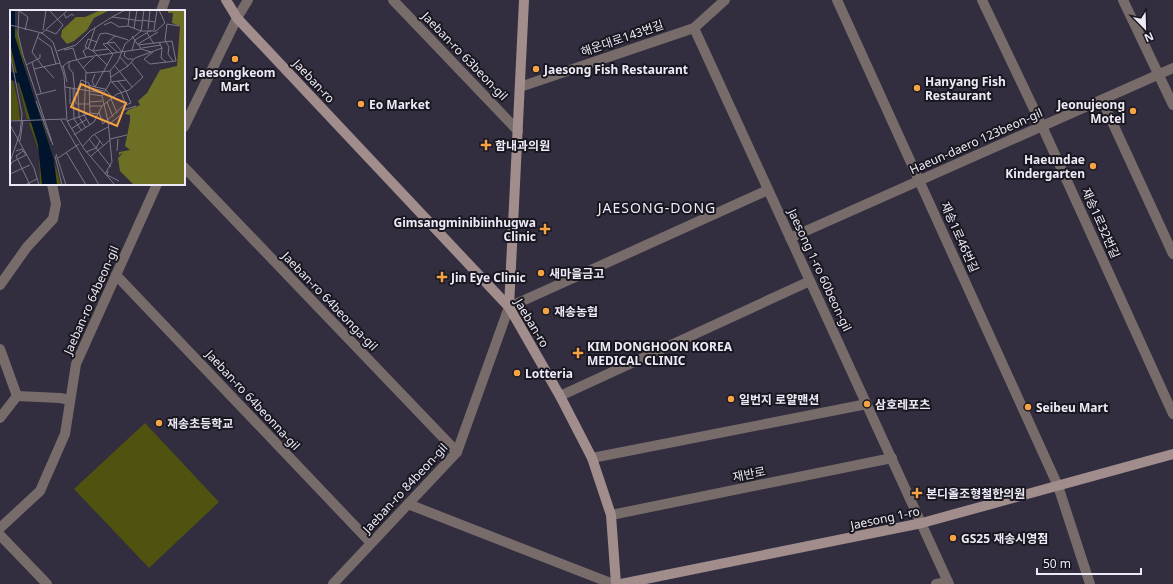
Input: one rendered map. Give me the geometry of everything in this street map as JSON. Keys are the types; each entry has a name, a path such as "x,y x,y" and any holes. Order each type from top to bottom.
{"main road":[{"name":"Jaeban-ro","path":"226,0 237,18 509,307 560,396 592,458 611,514 614,584"},
{"path":"509,307 524,0"},
{"name":"Jaesong 1-ro","path":"621,584 922,523 1173,454"}],"street":[{"path":"161,10 165,0"},
{"path":"185,124 237,18 248,0"},
{"name":"Jaeban-ro 63beon-gil","path":"393,0 518,130"},
{"name":"해운대로143번길","path":"520,87 694,28 725,0"},
{"name":"재송1로46번길","path":"837,0 1058,486 1090,584"},
{"name":"재송1로32번길","path":"982,0 1042,126 1173,414"},
{"path":"1123,0 1173,105"},
{"name":"Jaesong 1-ro 60beon-gil","path":"694,28 949,583"},
{"name":"Haeun-daero 123beon-gil","path":"790,238 1173,68"},
{"path":"1102,100 1173,254"},
{"name":"Jaeban-ro 64beonga-gil","path":"185,168 457,452"},
{"path":"0,285 27,247 53,219 56,204 52,185"},
{"name":"Jaeban-ro 64beon-gil","path":"0,528 40,491 65,434 76,364 157,185"},
{"path":"509,307 768,190"},
{"name":"Jaeban-ro 64beonna-gil","path":"116,275 371,543"},
{"path":"560,396 810,282"},
{"name":"Jaeban-ro 84beon-gil","path":"333,584 457,452 509,307"},
{"path":"0,349 17,396"},
{"path":"17,396 60,398 70,400"},
{"path":"0,418 17,396"},
{"path":"592,458 867,404"},
{"name":"재반로","path":"611,514 892,458"},
{"name":"Jaeban-ro","path":"408,504 614,584"},
{"path":"0,535 47,584"},
{"path":"936,584 949,583"}],"shaded area":[{"path":"145,423 219,502 149,568 74,489"}],"place":[{"name":"Jaesongkeom Mart","path":"235,59"},
{"name":"Jaesong Fish Restaurant","path":"536,69"},
{"name":"Hanyang Fish Restaurant","path":"917,88"},
{"name":"Eo Market","path":"361,104"},
{"name":"Jeonujeong Motel","path":"1133,111"},
{"name":"함내과의원","path":"486,145"},
{"name":"Haeundae Kindergarten","path":"1093,166"},
{"name":"Gimsangminibiinhugwa Clinic","path":"545,229"},
{"name":"새마을금고","path":"541,273"},
{"name":"Jin Eye Clinic","path":"442,277"},
{"name":"재송농협","path":"546,311"},
{"name":"KIM DONGHOON KOREA MEDICAL CLINIC","path":"578,353"},
{"name":"Lotteria","path":"517,373"},
{"name":"일번지 로얄맨션","path":"731,399"},
{"name":"삼호레포츠","path":"867,404"},
{"name":"Seibeu Mart","path":"1028,407"},
{"name":"재송초등학교","path":"159,423"},
{"name":"본디올조형철한의원","path":"917,493"},
{"name":"GS25 재송시영점","path":"953,538"}],"district":[{"name":"JAESONG-DONG","path":"657,207"}]}
